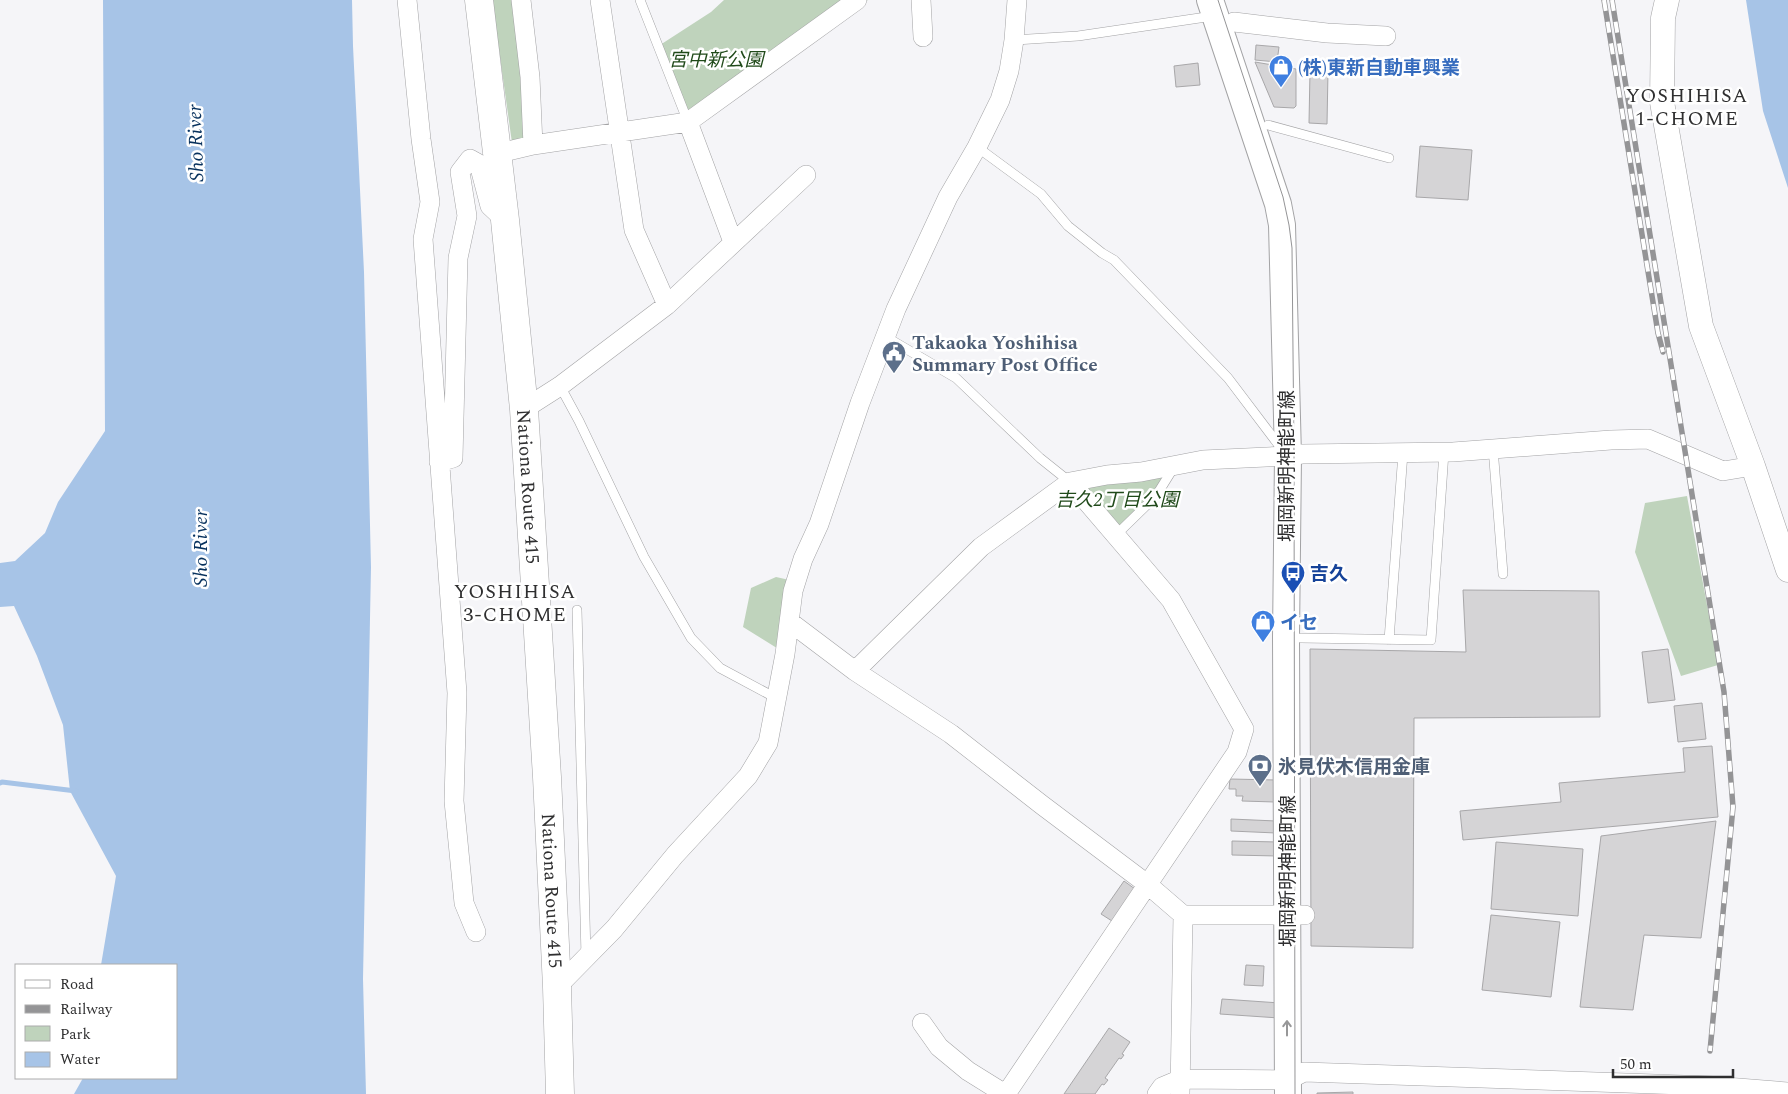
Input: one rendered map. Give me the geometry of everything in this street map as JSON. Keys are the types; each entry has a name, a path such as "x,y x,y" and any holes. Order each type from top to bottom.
{"highway":[{"name":"Nationa Route 415","path":"479,0 505,220 524,410 547,776 558,987 560,1094"}],"main road":[{"name":"堀岡新明神能町線","path":"1222,10 1268,125 1298,226 1300,253 1295,455 1286,628 1296,915"},
{"name":"堀岡新明神能町線","path":"1222,10 1278,204 1282,225 1295,455 1301,638 1296,915 1296,1085"}],"street":[{"path":"407,0 421,139 430,202 423,239 438,462 457,693 454,801 464,903 476,932"},
{"path":"521,0 530,77 533,145"},
{"path":"600,0 634,230 667,305"},
{"path":"496,154 533,145 688,122 858,0"},
{"path":"921,0 923,37"},
{"path":"558,987 614,929 674,855 748,776 768,743 794,591 803,560 818,524 860,403 896,309 948,197 977,147 1000,100 1009,71 1017,0"},
{"path":"1667,0 1663,18 1662,102 1701,326 1788,570"},
{"path":"1222,10 1327,33 1386,36"},
{"path":"688,122 732,242"},
{"path":"438,462 453,458 458,258 467,216 460,172 470,159 479,164 490,206 505,220"},
{"path":"524,410 560,386 667,305 732,242 806,175"},
{"path":"855,671 981,547 1070,482 1107,475 1141,472 1203,460 1295,455 1444,452 1611,440 1648,440 1723,471 1752,466"},
{"path":"922,1023 939,1047 968,1071 1006,1094 1237,752 1244,729 1171,600 1070,482"},
{"path":"790,622 855,671 951,734 1147,884 1183,915 1296,915"},
{"path":"1180,1087 1183,915"},
{"path":"1157,1094 1162,1087 1296,1085 1713,1086 1788,1092"}],"lane":[{"path":"640,0 688,122"},
{"path":"1014,40 1078,36 1222,10"},
{"path":"1268,125 1388,158"},
{"path":"977,147 1041,194 1068,226 1102,253 1114,260 1228,378 1295,455"},
{"path":"886,337 956,378 1040,458 1070,482"},
{"path":"560,386 579,420 644,557 691,638 720,668 776,698"},
{"path":"1494,448 1502,574"},
{"path":"1301,638 1431,640 1444,452"},
{"path":"1389,640 1403,453"},
{"path":"1116,535 1156,496 1175,465"},
{"path":"577,610 586,959"}],"green space":[{"path":"492,0 521,0 533,145 513,150"},
{"name":"宮中新公園","path":"724,0 868,0 737,95 685,119 660,45 711,12"},
{"name":"吉久2丁目公園","path":"1175,465 1156,496 1116,535 1070,482"},
{"path":"1687,496 1718,665 1681,676 1635,552 1645,503"},
{"path":"776,577 794,581 780,650 743,627 751,588"}],"water":[{"name":"Sho River","path":"103,0 352,0 364,272 371,567 363,979 366,1094 74,1094 82,1079 178,1079 178,964 101,964 116,876 70,791 63,725 37,656 14,606 0,607 0,563 15,561 45,533 58,502 105,431"},
{"path":"1746,0 1788,0 1788,188 1763,111"}],"building":[{"path":"1256,45 1279,47 1277,62 1255,60"},
{"name":"(株)東新自動車興業","path":"1255,62 1296,69 1296,106 1294,108 1274,107"},
{"path":"1198,63 1200,85 1176,87 1174,66"},
{"path":"1310,71 1328,71 1327,124 1309,123"},
{"path":"1420,146 1472,150 1468,200 1416,197"},
{"path":"1463,590 1599,591 1600,717 1414,718 1413,948 1311,946 1310,649 1466,652"},
{"path":"1668,649 1675,700 1648,703 1642,652"},
{"path":"1702,703 1706,739 1678,742 1674,706"},
{"path":"1712,746 1718,817 1463,840 1460,811 1561,802 1559,783 1685,772 1683,748"},
{"path":"1230,779 1276,780 1275,802 1242,801 1243,796 1236,796 1236,789 1229,789"},
{"path":"1231,819 1276,821 1276,833 1231,831"},
{"path":"1716,821 1701,938 1644,935 1633,1010 1580,1007 1601,836"},
{"path":"1232,841 1278,842 1277,856 1232,855"},
{"path":"1496,842 1583,849 1578,916 1491,909"},
{"path":"1124,881 1135,889 1112,921 1101,914"},
{"path":"1491,915 1560,922 1551,997 1482,990"},
{"path":"1246,965 1264,966 1263,986 1244,985"},
{"path":"1222,999 1280,1003 1279,1018 1220,1014"},
{"path":"1109,1028 1130,1042 1122,1054 1124,1055 1121,1059 1119,1058 1105,1078 1108,1080 1104,1085 1102,1084 1095,1094 1064,1094"},
{"path":"1353,1092 1353,1094 1317,1094 1317,1093"}],"waterway":[{"path":"0,783 76,791"}],"tram line":[{"path":"1218,0 1283,197 1292,248 1295,1094"}],"railway":[{"path":"1604,0 1658,333 1663,352"},
{"path":"1612,0 1724,692 1733,807 1710,1051"}],"place":[{"name":"(株)東新自動車興業","path":"1281,88"},
{"name":"Takaoka Yoshihisa Summary Post Office","path":"894,374"},
{"name":"吉久","path":"1293,594"},
{"name":"イセ","path":"1263,643"},
{"name":"氷見伏木信用金庫","path":"1260,787"}],"district":[{"name":"YOSHIHISA 1-CHOME","path":"1687,106"},
{"name":"YOSHIHISA 3-CHOME","path":"515,602"}]}
